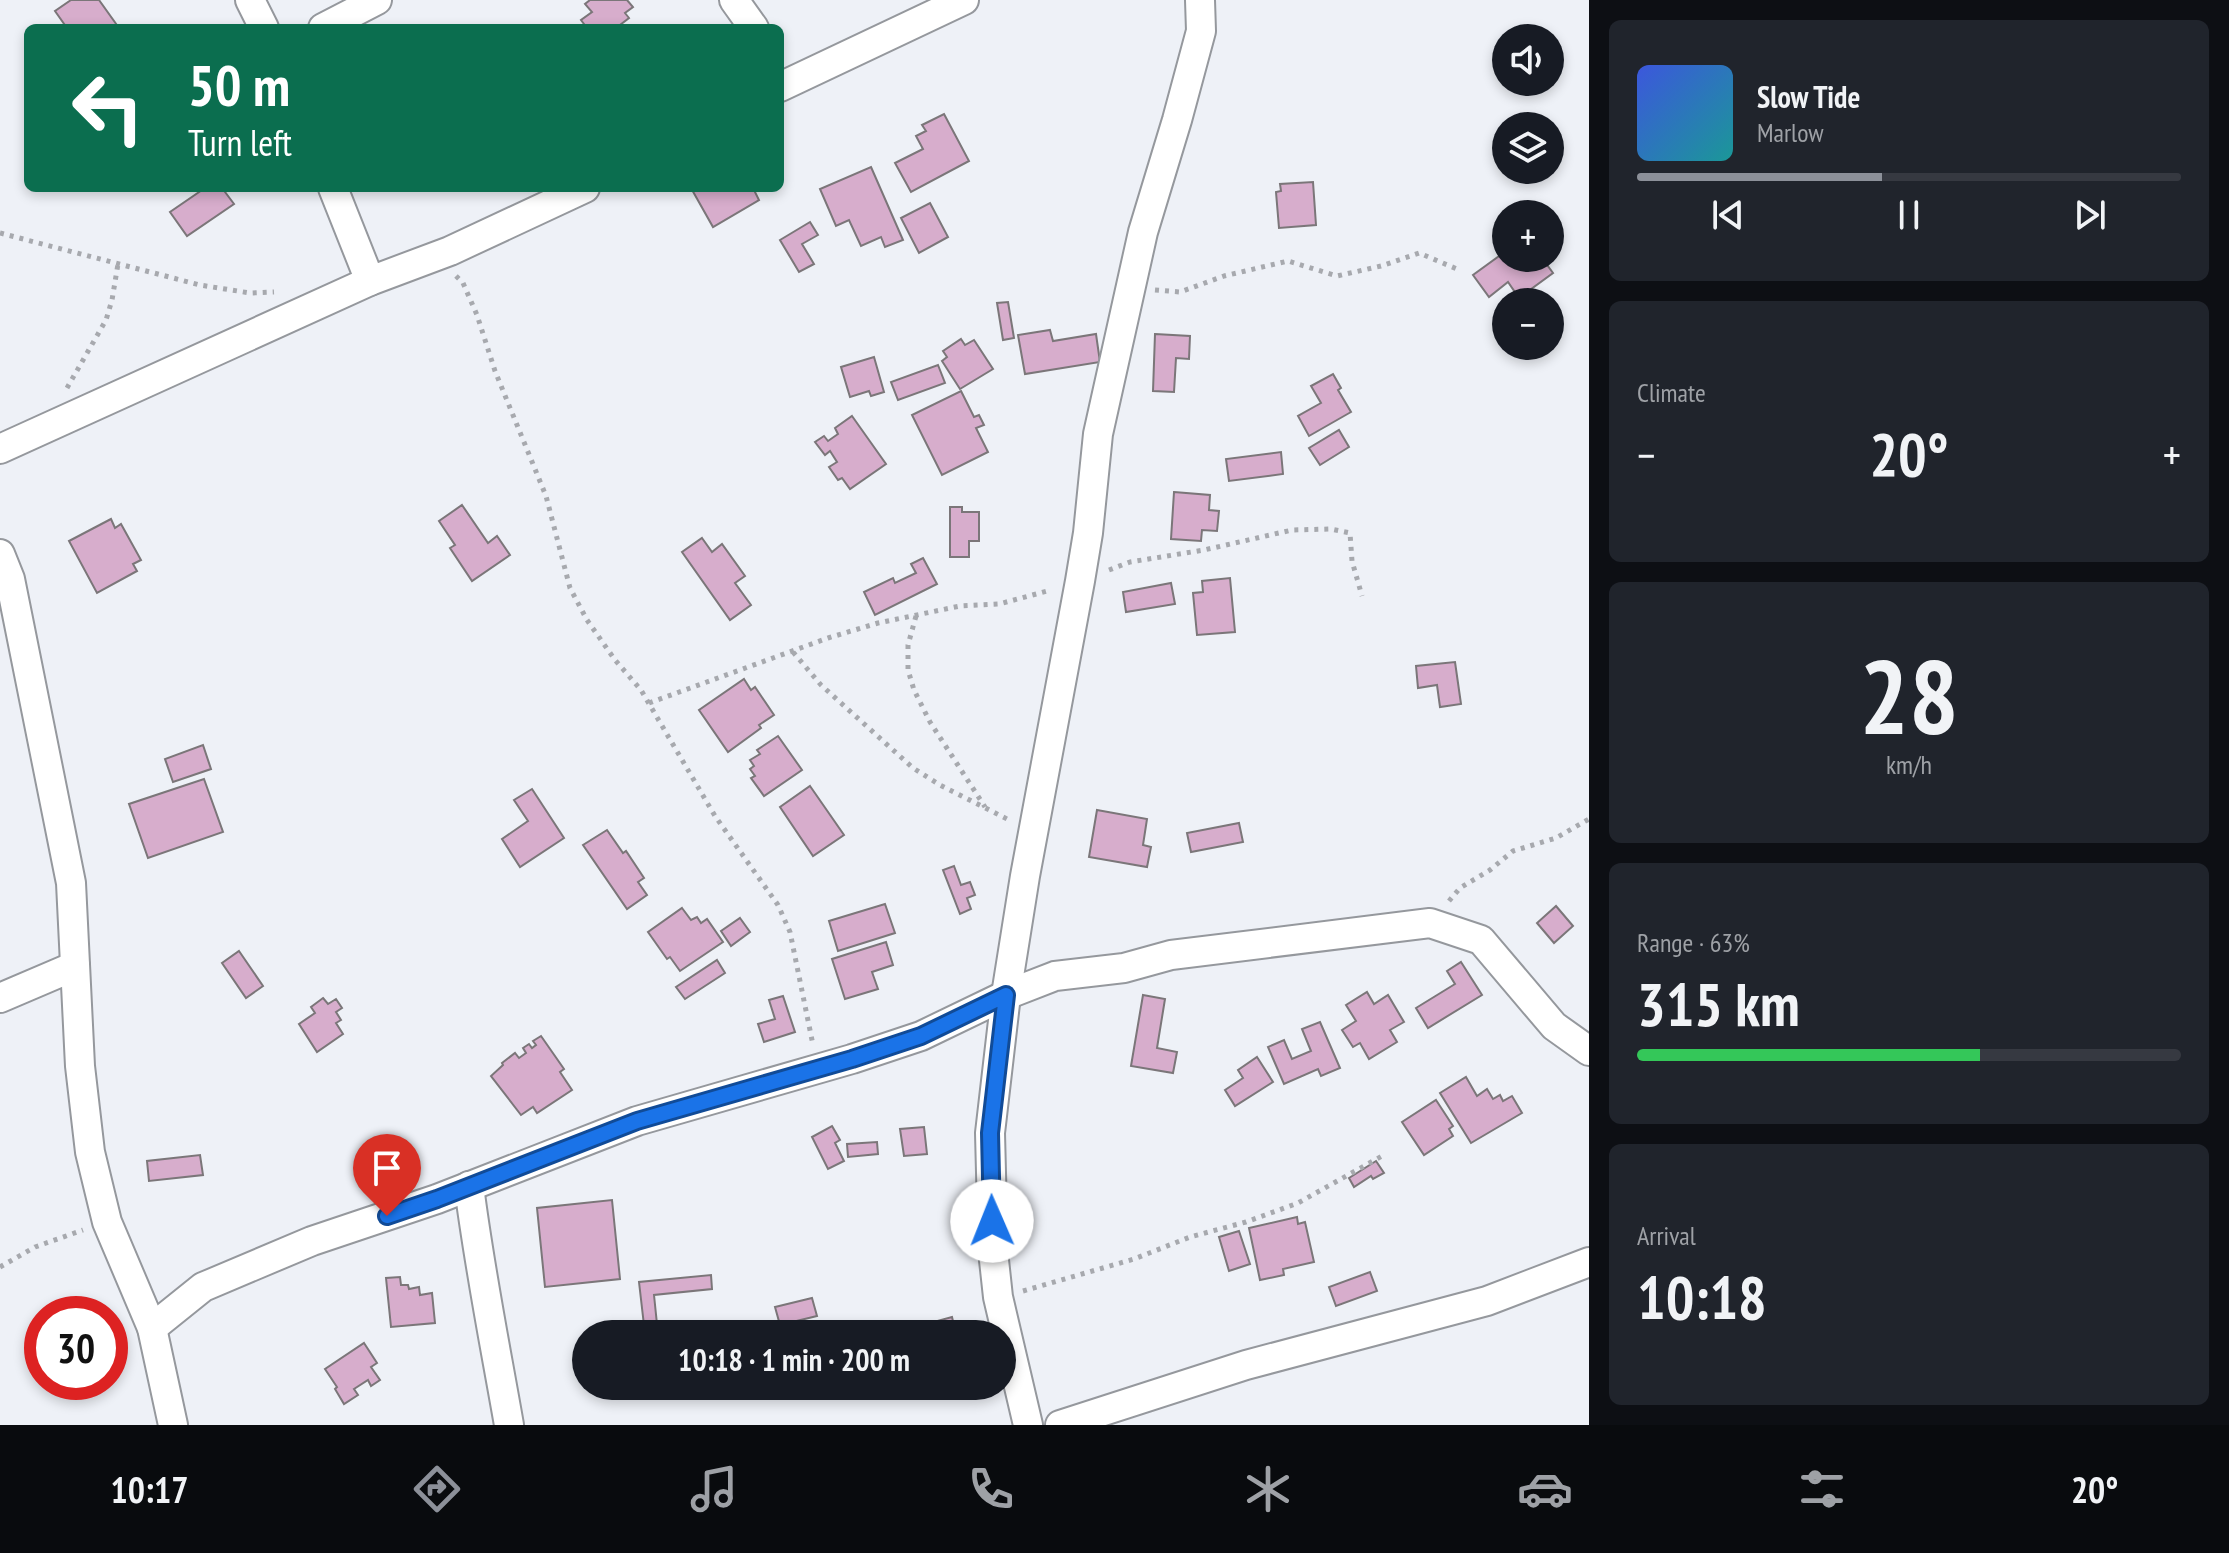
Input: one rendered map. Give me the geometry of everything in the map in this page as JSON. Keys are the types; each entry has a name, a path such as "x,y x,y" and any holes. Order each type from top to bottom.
{"street":[{"path":"250,0 262,24"},
{"path":"331,24 377,0"},
{"path":"734,0 751,24"},
{"path":"784,78 964,0"},
{"path":"1028,1425 998,1297 993,1251 990,1133 1006,995 1088,533 1098,434 1143,232 1201,31 1200,0"},
{"path":"335,192 370,281"},
{"path":"0,449 370,281 450,251 576,192"},
{"path":"0,554 10,579 71,883 80,1066 90,1152 107,1222 152,1328 173,1425"},
{"path":"152,1328 203,1287 312,1241 437,1199 637,1121 921,1036 1006,995 1055,976 1124,968 1171,955 1430,923 1481,940 1554,1026 1589,1051"},
{"path":"0,998 75,966"},
{"path":"469,1186 479,1261 509,1425"},
{"path":"1060,1425 1246,1365 1487,1301 1589,1262"}],"path":[{"path":"0,233 200,285 250,293 277,292"},
{"path":"1132,281 1157,290 1180,292 1224,276 1288,261 1337,276 1419,253 1457,269"},
{"path":"429,258 463,283 477,315 495,371 546,496 570,588 587,620 649,703 715,816 778,905 790,932 818,1069"},
{"path":"64,421 67,386 106,320 118,264"},
{"path":"649,703 878,623 960,606 1022,599 1130,562 1204,550 1292,530 1331,529 1350,533 1352,561 1362,596"},
{"path":"916,616 908,645 908,670 914,690 930,722 986,807"},
{"path":"793,652 821,685 913,768 1034,835"},
{"path":"1430,923 1460,888 1490,870 1513,851 1556,838 1589,819"},
{"path":"998,1297 1134,1259 1190,1237 1246,1222 1298,1203 1382,1156"},
{"path":"0,1267 35,1247 107,1222"}],"building":[{"path":"71,0 99,0 116,24 64,24 55,11"},
{"path":"590,0 627,0 633,7 625,13 629,18 621,24 584,24 581,20 592,12 585,4"},
{"path":"944,114 969,161 911,192 895,163 923,149 916,136 926,131 922,125"},
{"path":"871,167 903,240 885,247 881,237 861,246 849,220 836,226 820,189"},
{"path":"1313,182 1316,225 1279,228 1276,192 1281,191 1280,184"},
{"path":"199,192 225,192 234,204 187,236 170,212"},
{"path":"693,192 755,192 759,200 713,227"},
{"path":"930,203 948,237 919,253 901,218"},
{"path":"810,222 818,235 802,244 814,264 799,272 780,240"},
{"path":"1492,261 1492,272 1553,273 1533,288 1512,288 1508,282 1500,288 1492,288 1489,297 1473,275"},
{"path":"1008,302 1014,338 1003,340 997,303"},
{"path":"1050,330 1053,341 1096,334 1100,362 1025,374 1018,335"},
{"path":"1155,334 1190,336 1189,359 1176,358 1174,392 1153,391"},
{"path":"961,339 965,345 974,340 993,369 960,389 942,361 947,357 943,351"},
{"path":"874,357 884,392 871,396 869,391 850,397 841,367"},
{"path":"938,365 945,383 898,400 891,382"},
{"path":"1333,374 1351,412 1309,436 1298,416 1321,403 1311,386"},
{"path":"961,391 974,417 979,415 984,425 976,428 988,452 942,475 912,415"},
{"path":"852,416 886,464 850,489 842,478 838,480 829,467 837,462 830,451 825,455 815,442 824,436 828,441 838,434 835,428"},
{"path":"1339,430 1349,447 1320,465 1309,448"},
{"path":"1281,452 1283,474 1229,481 1226,459"},
{"path":"1174,492 1210,495 1209,510 1219,511 1217,531 1202,530 1201,541 1171,539"},
{"path":"462,505 488,543 497,536 510,555 472,581 450,548 455,545 439,521"},
{"path":"950,507 962,507 962,512 979,512 979,541 969,541 969,557 950,557"},
{"path":"111,519 115,528 121,524 141,560 133,564 137,571 97,593 69,541"},
{"path":"702,538 712,552 722,544 745,576 735,583 751,605 730,620 682,552"},
{"path":"923,558 937,584 875,615 864,592 893,578 895,583 916,573 911,564"},
{"path":"1230,578 1235,632 1197,635 1193,593 1203,592 1202,581"},
{"path":"1171,583 1175,604 1126,612 1123,592"},
{"path":"1455,662 1461,704 1440,707 1437,685 1418,688 1416,666"},
{"path":"744,679 751,690 755,687 774,715 728,752 699,710"},
{"path":"778,736 802,770 764,796 751,778 755,776 750,769 754,766 750,760 760,754 757,750"},
{"path":"203,745 211,769 173,782 165,759"},
{"path":"204,779 223,832 148,858 129,804"},
{"path":"810,786 844,835 813,856 780,807"},
{"path":"532,789 564,838 520,867 502,839 528,821 514,800"},
{"path":"1097,810 1147,819 1143,845 1151,847 1147,867 1089,857"},
{"path":"1239,823 1243,842 1191,852 1187,833"},
{"path":"607,830 644,878 638,882 647,895 627,909 583,845"},
{"path":"954,866 961,885 970,882 975,895 967,898 971,909 960,914 943,870"},
{"path":"885,904 895,933 838,951 829,921"},
{"path":"1556,906 1573,926 1554,943 1537,923"},
{"path":"682,908 691,920 697,917 701,923 707,919 723,942 680,971 670,957 667,959 648,932"},
{"path":"740,918 750,932 731,946 721,931"},
{"path":"886,942 893,965 872,972 878,989 845,999 832,959"},
{"path":"239,951 263,986 246,998 222,963"},
{"path":"717,960 725,973 685,999 676,987"},
{"path":"1461,962 1482,995 1428,1028 1416,1008 1455,984 1447,971"},
{"path":"1367,992 1374,1004 1388,995 1404,1022 1390,1030 1397,1042 1369,1059 1360,1043 1353,1047 1342,1030 1356,1021 1346,1005"},
{"path":"1143,995 1165,999 1157,1048 1177,1052 1173,1073 1131,1066"},
{"path":"783,996 795,1032 764,1042 758,1024 775,1019 769,1000"},
{"path":"323,998 328,1004 336,999 342,1008 336,1012 341,1020 336,1023 343,1034 317,1052 299,1024 315,1013 311,1007"},
{"path":"1320,1022 1340,1068 1321,1076 1318,1069 1284,1084 1268,1047 1284,1040 1292,1059 1311,1051 1302,1029"},
{"path":"541,1036 564,1069 560,1072 572,1090 537,1113 533,1107 521,1115 491,1076 515,1053 519,1058 526,1053 523,1048 529,1044 532,1048 536,1045 533,1041"},
{"path":"1257,1057 1273,1082 1235,1106 1225,1090 1243,1078 1238,1070"},
{"path":"1466,1077 1477,1096 1487,1089 1493,1099 1500,1095 1503,1101 1512,1096 1522,1113 1471,1143 1440,1093"},
{"path":"1436,1100 1453,1126 1449,1129 1453,1136 1424,1155 1402,1122"},
{"path":"832,1126 840,1140 835,1143 844,1161 828,1169 812,1137"},
{"path":"924,1127 927,1154 904,1156 900,1129"},
{"path":"877,1142 878,1154 848,1157 847,1144"},
{"path":"200,1155 203,1175 149,1181 147,1161"},
{"path":"1376,1161 1384,1173 1373,1179 1371,1176 1354,1187 1349,1178"},
{"path":"612,1200 620,1279 545,1287 537,1208"},
{"path":"1297,1217 1298,1224 1305,1222 1314,1262 1283,1269 1284,1275 1260,1280 1249,1228"},
{"path":"1239,1231 1250,1264 1229,1271 1219,1237"},
{"path":"1370,1272 1377,1291 1336,1306 1329,1287"},
{"path":"711,1275 712,1289 654,1295 657,1320 643,1320 639,1282"},
{"path":"400,1277 401,1285 408,1285 409,1289 419,1287 420,1295 432,1293 435,1323 391,1327 386,1278"},
{"path":"812,1298 817,1316 779,1320 775,1307"},
{"path":"364,1343 377,1363 371,1367 380,1380 371,1386 368,1380 354,1389 358,1395 344,1404 325,1369"}],"route":[{"path":"387,1216 637,1121 921,1036 1006,995 990,1133 992,1221"}]}
